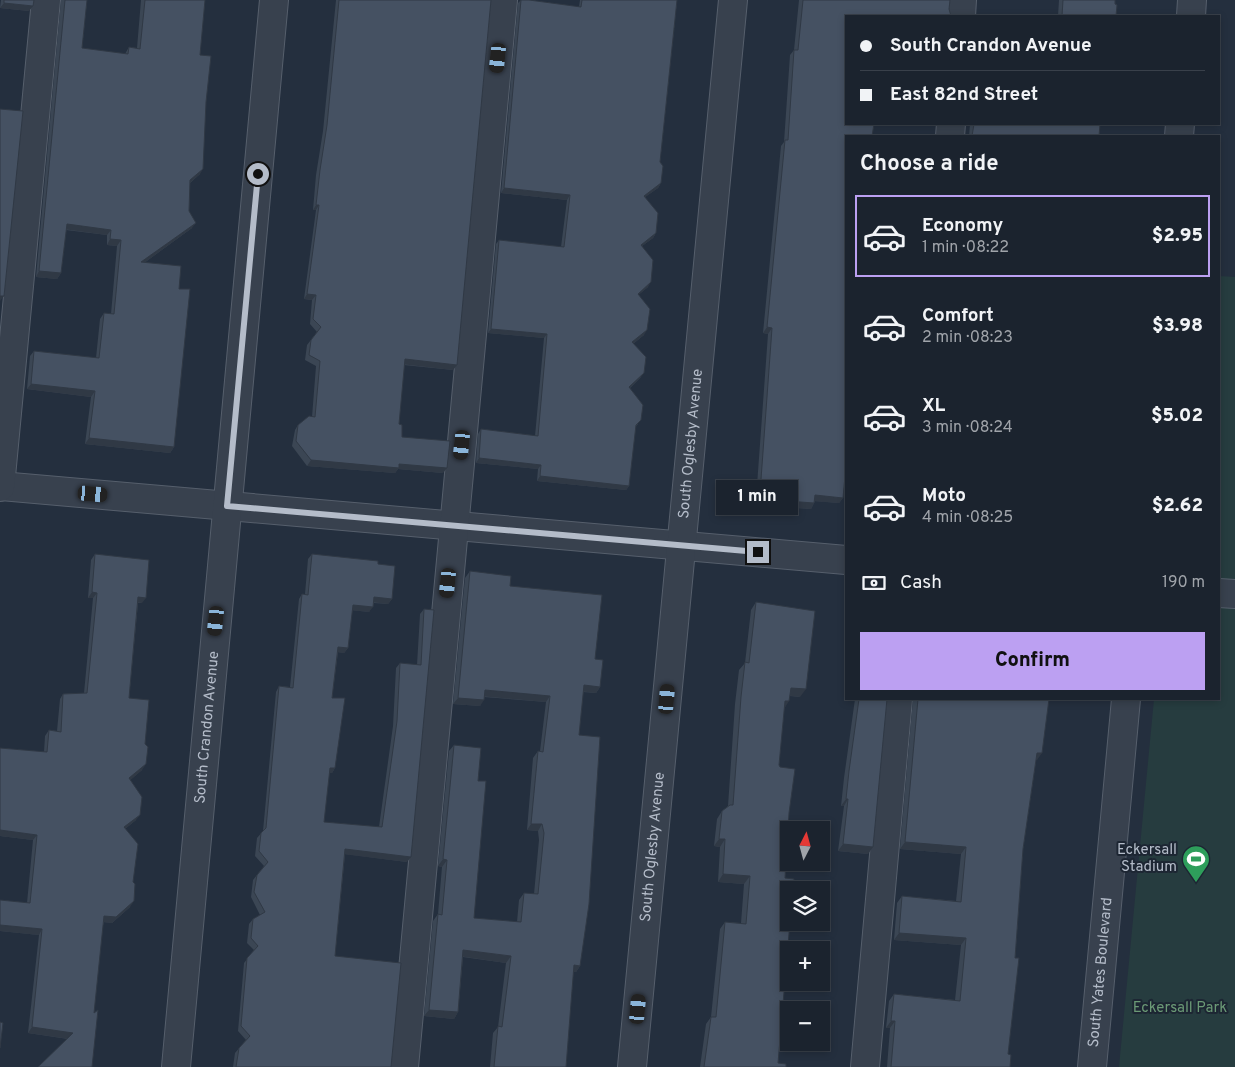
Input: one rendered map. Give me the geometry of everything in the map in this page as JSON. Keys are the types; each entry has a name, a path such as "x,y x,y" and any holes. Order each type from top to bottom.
{"street":[{"path":"46,0 0,486 845,560"},
{"name":"South Crandon Avenue","path":"176,1067 274,0"},
{"path":"404,1067 503,0"},
{"name":"South Oglesby Avenue","path":"632,1067 733,0"},
{"path":"961,15 962,0"},
{"path":"1191,15 1192,0"},
{"path":"1220,593 1235,594"},
{"path":"865,1067 898,700"},
{"name":"South Yates Boulevard","path":"1092,1067 1126,700"}],"green space":[{"name":"Eckersall Park","path":"1220,276 1235,277 1235,1067 1119,1067 1154,700 1220,700"}],"building":[{"path":"4,0 34,0 33,6 4,3"},
{"path":"65,0 87,0 82,48 128,54 129,47 140,49 145,0 205,0 200,55 211,56 206,102 203,169 190,180 189,211 196,223 141,262 181,266 179,289 190,289 174,447 89,438 95,391 31,384 34,351 99,358 104,313 114,314 121,240 110,239 111,230 67,224 61,273 39,271"},
{"path":"339,0 491,0 457,365 405,359 399,424 402,425 402,437 450,441 447,468 399,464 399,468 311,460 296,441 298,425 309,416 315,417 320,361 309,355 311,340 321,327 313,319 316,295 307,294 319,205 316,205 327,125"},
{"path":"521,0 581,7 582,0 677,0 660,162 663,166 661,183 644,196 658,213 656,233 641,245 653,260 651,282 638,294 650,309 647,330 632,342 646,357 644,373 629,387 643,405 641,420 636,425 629,486 540,476 541,465 479,458 481,429 538,436 547,334 491,329 499,240 564,247 570,195 504,188"},
{"path":"803,0 950,0 951,15 845,15 845,125 874,125 872,135 845,135 845,476 843,498 815,495 814,503 773,500 774,494 760,493 772,328 767,327 785,140 788,140 794,50 798,50"},
{"path":"1063,0 1115,0 1117,5 1116,15 1062,15"},
{"path":"0,109 23,111 4,296 0,296"},
{"path":"974,125 1100,125 1099,135 972,135"},
{"path":"95,554 149,560 146,598 138,597 129,698 149,700 145,744 148,747 146,764 129,778 142,797 140,815 124,827 138,844 133,882 135,884 134,901 116,917 104,916 94,1013 98,1010 92,1067 38,1067 73,1033 32,1027 42,929 0,925 0,900 30,903 37,835 0,830 0,748 47,752 49,730 61,732 63,694 87,693 97,593 92,592"},
{"path":"312,554 378,561 378,564 395,566 392,599 374,597 373,607 353,605 348,648 338,647 332,698 345,698 335,768 330,768 324,822 382,827 397,721 400,663 421,665 424,609 434,610 411,857 345,849 335,956 401,963 391,1067 236,1067 239,1048 250,1036 241,1026 247,958 258,946 251,938 253,919 265,912 254,892 257,875 268,862 259,851 261,833 266,828 279,686 293,688 302,594 308,595"},
{"path":"470,571 511,576 510,586 602,595 595,659 603,660 600,687 584,685 579,735 600,737 589,904 580,966 574,965 566,1067 494,1067 498,1026 502,1027 511,956 463,950 458,1012 429,1010 438,914 442,915 447,860 443,859 454,745 481,748 478,781 486,781 474,918 521,922 524,893 538,894 544,833 542,824 531,824 538,751 543,752 550,696 485,690 484,700 458,698"},
{"path":"756,602 815,611 806,689 791,688 789,701 785,701 779,765 780,767 795,769 789,821 780,821 780,871 785,871 785,878 794,879 794,881 780,881 780,931 789,931 788,941 780,941 780,991 784,991 783,1001 780,1001 778,1063 786,1064 786,1067 704,1067 711,1017 716,1017 725,922 746,924 750,876 723,874 725,839 719,839 722,811 733,805 741,697 745,662 749,663"},
{"path":"859,700 887,700 873,847 843,844 849,771"},
{"path":"918,700 1049,700 1042,753 1037,753 1023,849 1015,958 1019,958 1008,1054 1011,1055 1010,1067 891,1067 895,1021 891,1021 894,994 960,1001 966,938 899,933 902,896 961,902 966,847 905,842"},
{"path":"0,1022 3,1023 0,1048"}],"place":[{"name":"Eckersall Stadium","path":"1196,883"}],"route":[{"path":"258,174 227,506 758,552"}]}
